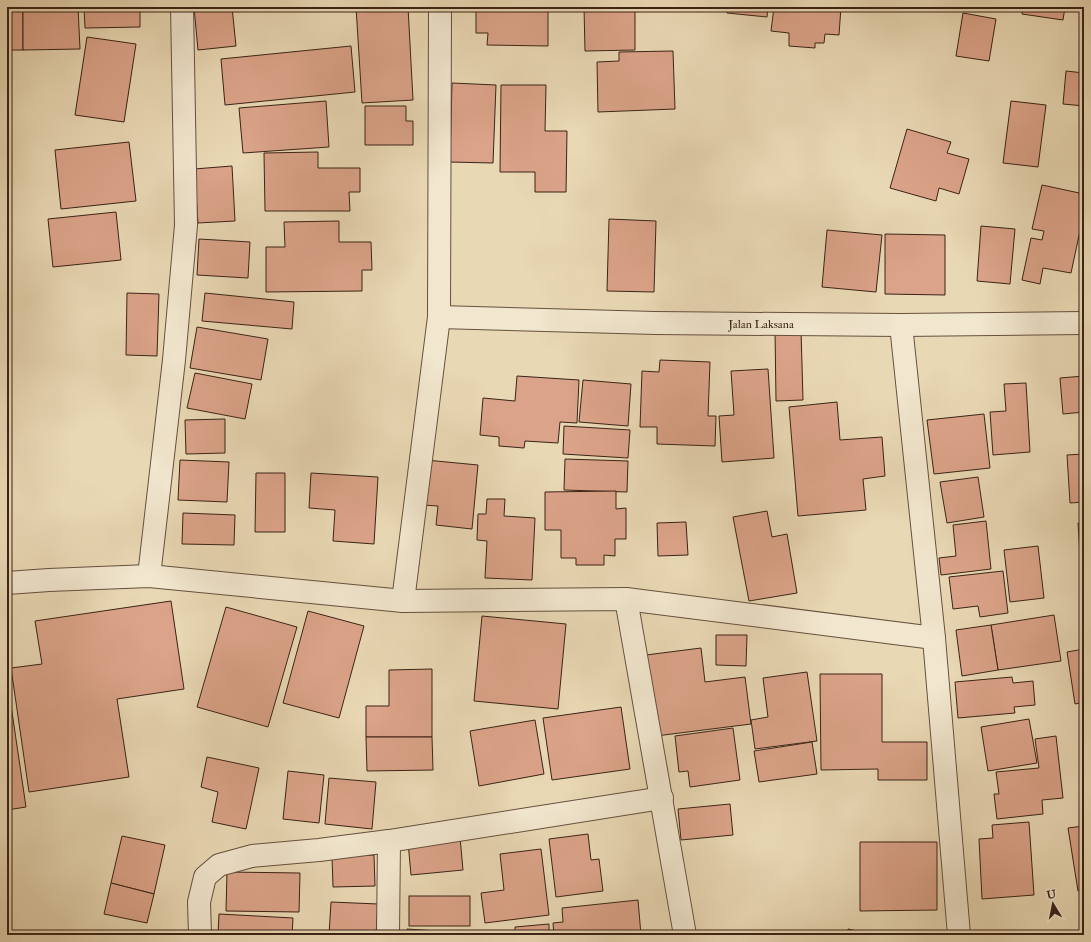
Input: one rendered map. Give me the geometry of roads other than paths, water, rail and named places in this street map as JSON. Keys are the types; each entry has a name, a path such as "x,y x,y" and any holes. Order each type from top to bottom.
{"street":[{"path":"149,576 174,360 186,225 182,7"},
{"path":"403,601 439,317 440,7"},
{"name":"Jalan Laksana","path":"439,317 655,323 901,325 1084,323"},
{"path":"901,325 934,638 959,935"},
{"path":"7,584 49,580 149,576 403,601 626,599 934,638"},
{"path":"626,599 685,935"},
{"path":"200,935 199,902 205,877 219,865 252,856 319,850 389,841 662,798"},
{"path":"388,935 389,841"}]}
